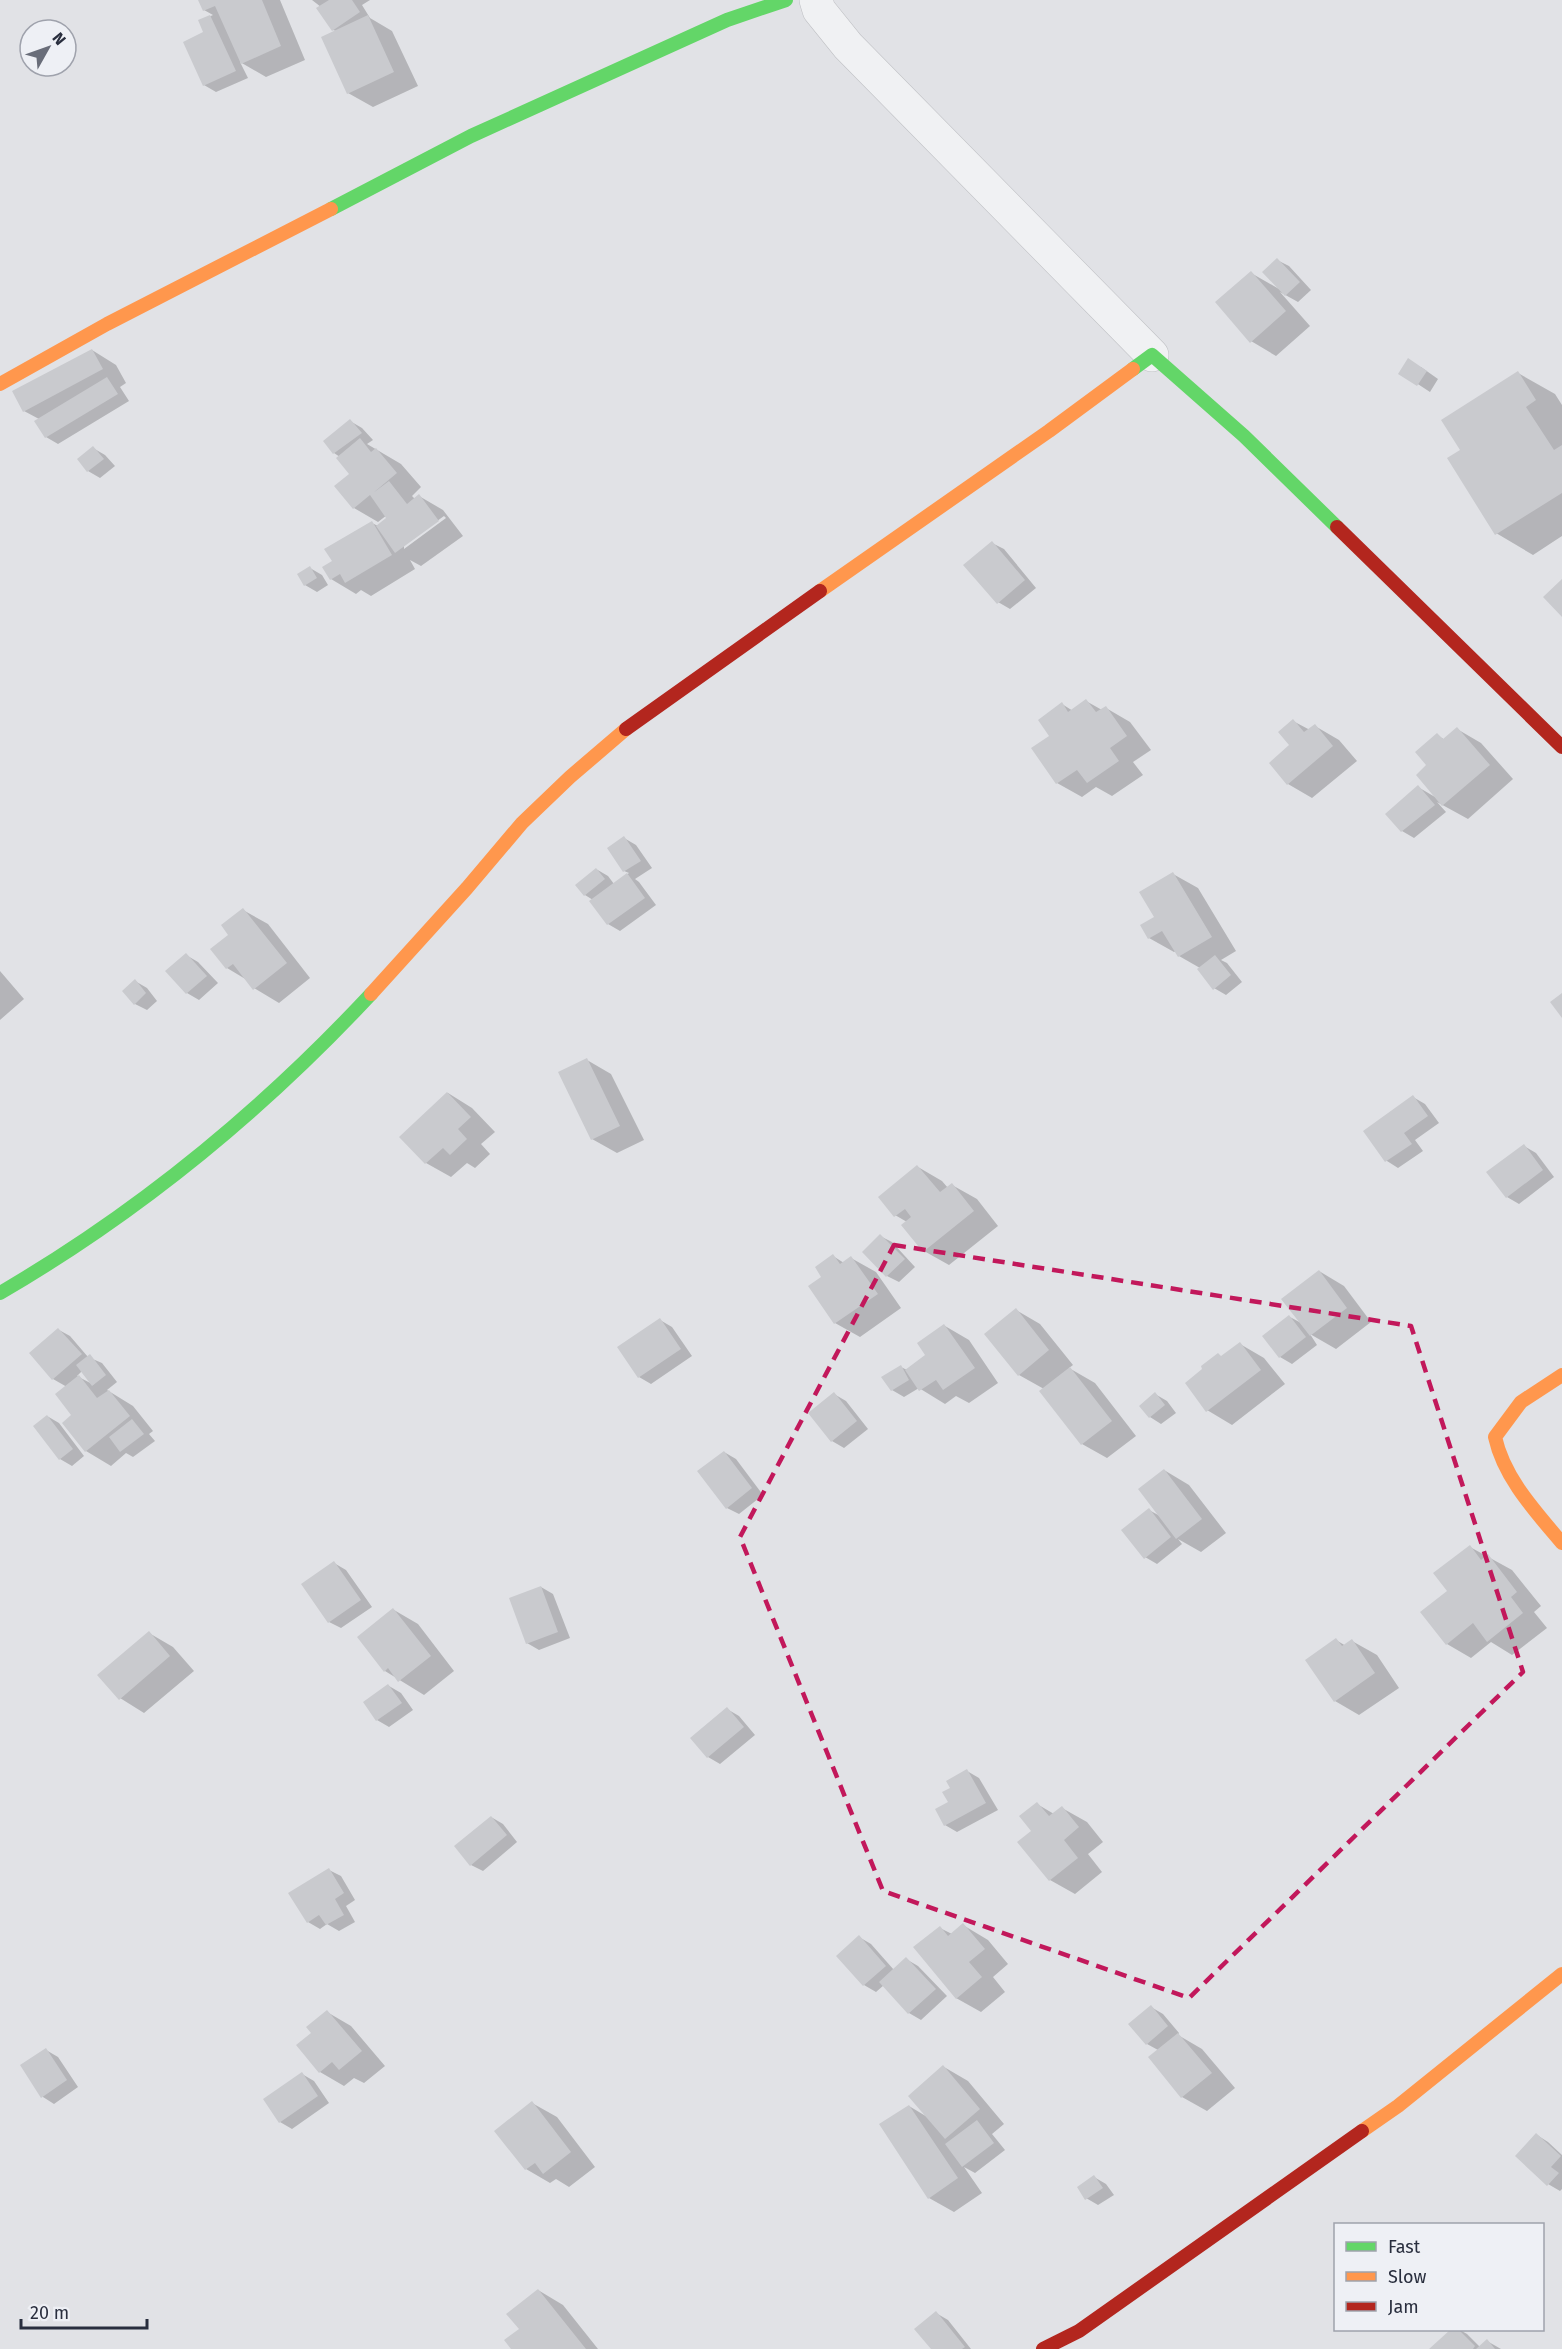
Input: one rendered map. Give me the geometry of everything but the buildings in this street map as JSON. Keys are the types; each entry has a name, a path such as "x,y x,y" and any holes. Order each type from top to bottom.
{"street":[{"path":"0,384 107,324 471,136 727,20 786,0"},
{"path":"816,0 819,10 848,46 1152,355 1244,436 1562,747"},
{"path":"0,1293 38,1272 157,1192 259,1106 310,1057 441,917 507,838 573,772 637,719 1031,444 1152,355"},
{"path":"1562,1375 1521,1402 1495,1437 1496,1448 1509,1473 1562,1543"},
{"path":"1044,2349 1079,2331 1398,2106 1562,1974"}],"highlighted area":[{"path":"894,1245 1411,1326 1523,1672 1189,1998 883,1891 740,1537"}],"traffic: fast":[{"path":"331,209 471,136 727,20 786,0"},
{"path":"1133,369 1152,355 1244,436 1337,527"},
{"path":"0,1293 101,1229 196,1157 286,1079 371,994"}],"traffic: slow":[{"path":"0,384 107,324 331,209"},
{"path":"820,591 1049,431 1133,369"},
{"path":"371,994 522,823 570,777 626,729"},
{"path":"1562,1375 1521,1402 1495,1437 1499,1452 1513,1480 1562,1543"},
{"path":"1362,2131 1398,2106 1562,1974"}],"traffic: jam":[{"path":"1337,527 1562,747"},
{"path":"626,729 820,591"},
{"path":"1043,2349 1079,2331 1362,2131"}]}
